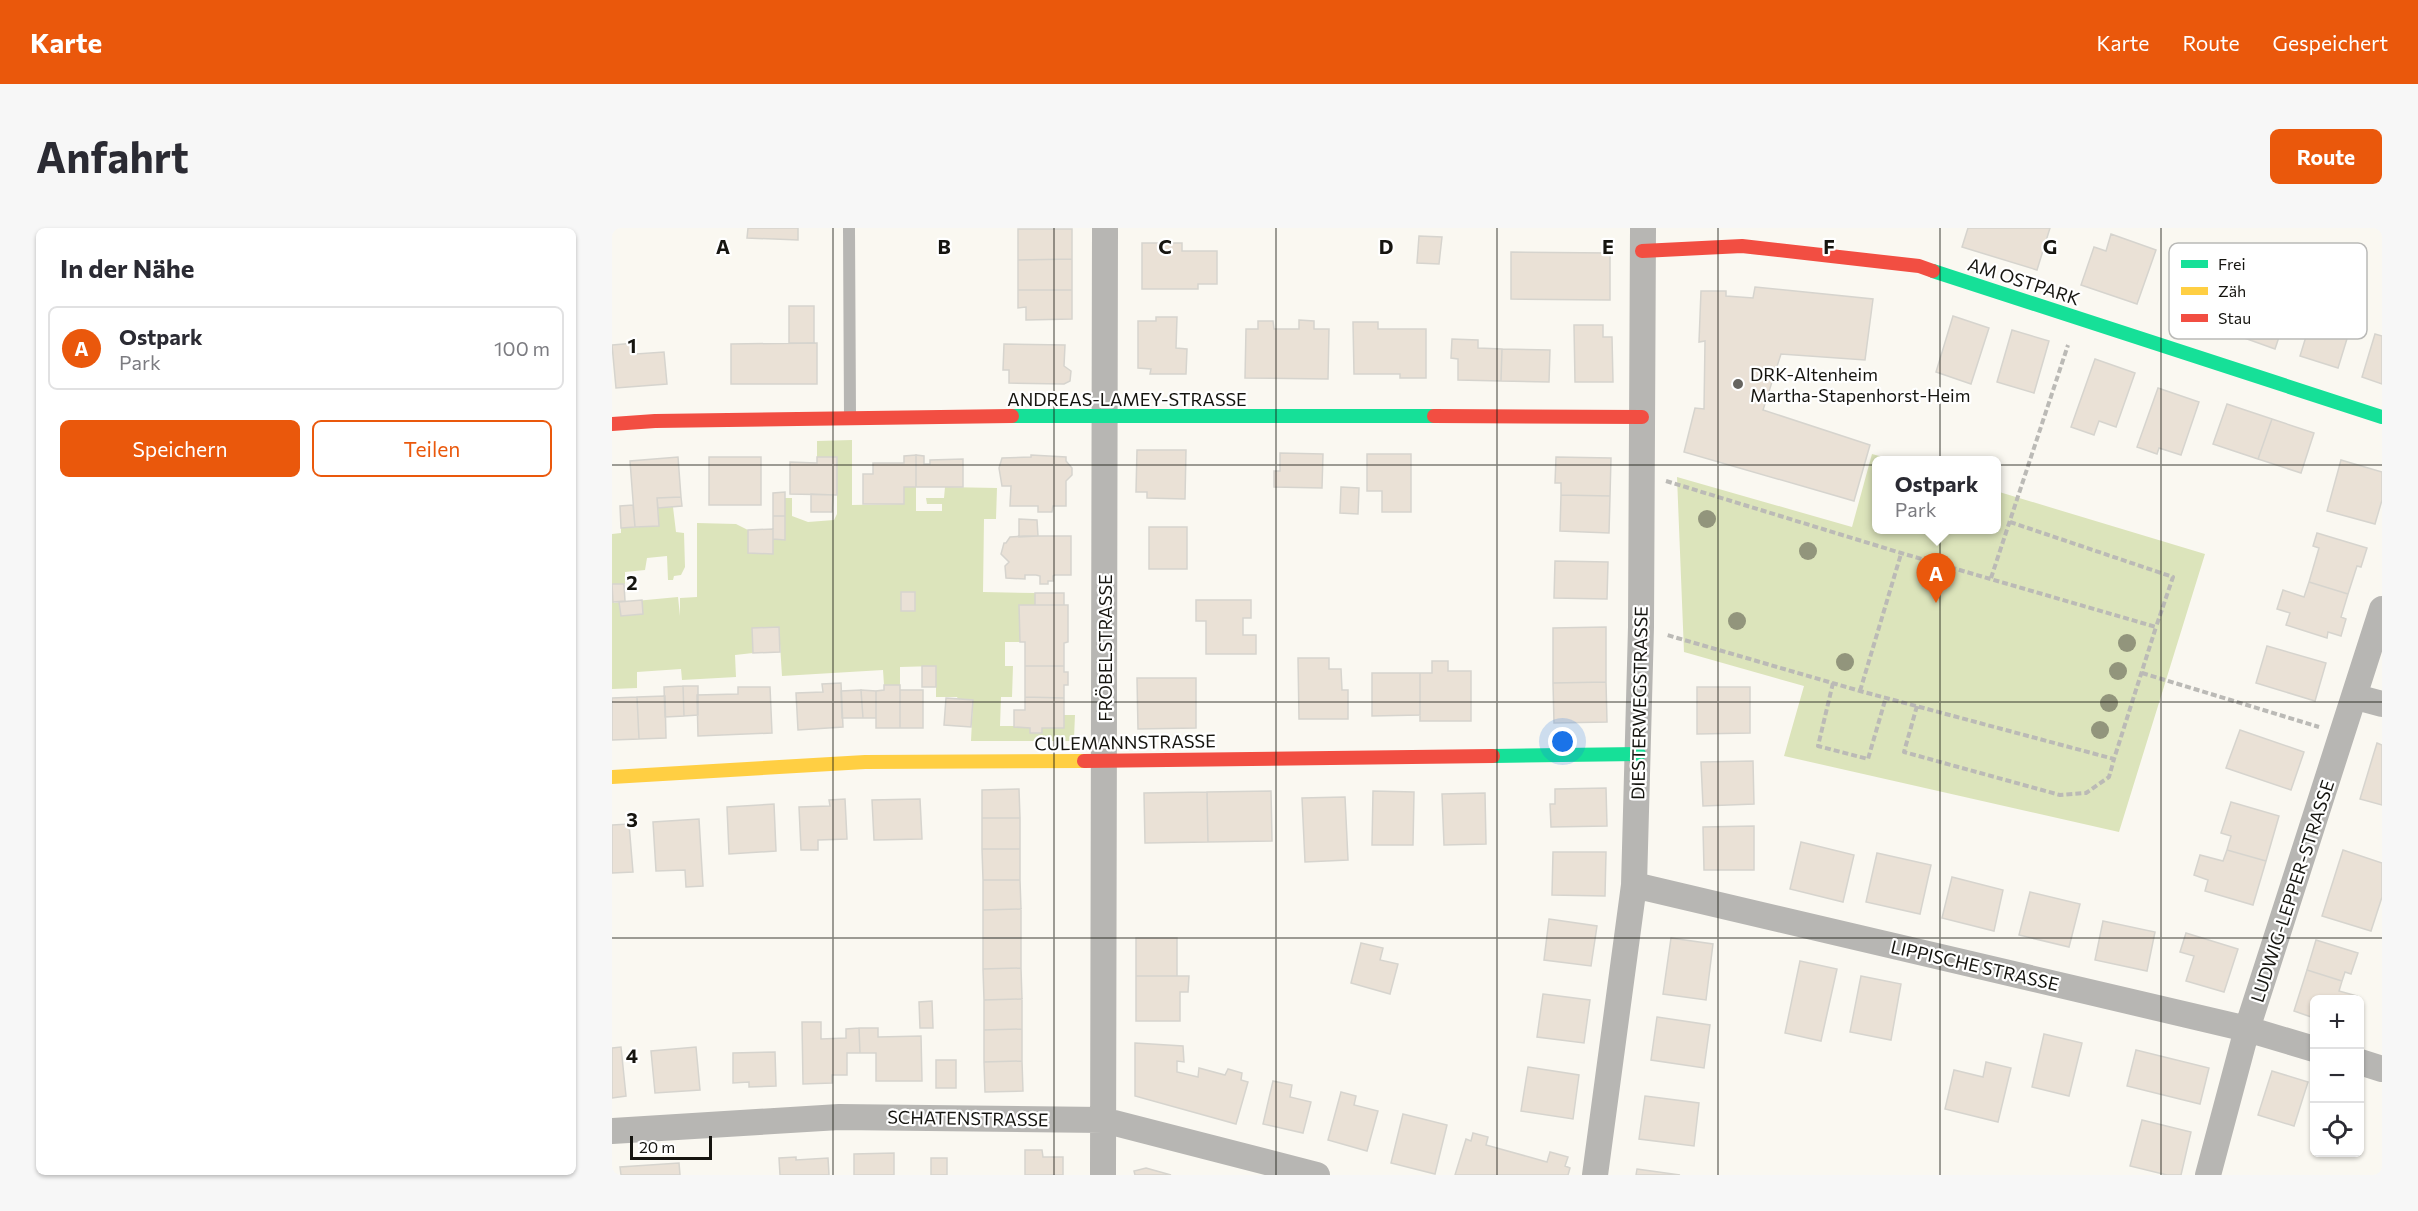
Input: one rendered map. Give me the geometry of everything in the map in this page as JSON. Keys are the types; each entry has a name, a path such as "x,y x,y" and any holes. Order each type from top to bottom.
{"street":[{"name":"FRÖBELSTRASSE","path":"1103,1175 1105,228"},
{"name":"AM OSTPARK","path":"1643,240 1742,246 1919,266 2382,417"},
{"name":"DIESTERWEGSTRASSE","path":"1595,1175 1634,885 1641,627 1643,240"},
{"name":"ANDREAS-LAMEY-STRASSE","path":"612,424 655,421 1104,415 1642,417"},
{"name":"LUDWIG-LEPPER-STRASSE","path":"2208,1175 2247,1029 2356,697 2382,609"},
{"path":"2356,697 2382,704"},
{"name":"CULEMANNSTRASSE","path":"612,777 865,762 1639,754"},
{"name":"LIPPISCHE STRASSE","path":"1634,885 2247,1029 2310,1048"},
{"path":"2364,1063 2382,1069"},
{"name":"SCHATENSTRASSE","path":"612,1131 839,1117 1103,1120 1317,1175"}],"lane":[{"path":"849,228 850,420"}],"path":[{"path":"1991,578 2077,318"},
{"path":"1642,474 1901,554 2156,627"},
{"path":"1917,706 1904,752 2060,795 2086,793 2109,777 2173,577 2010,522"},
{"path":"1860,691 1901,554"},
{"path":"1641,627 1860,691 2114,759"},
{"path":"2142,673 2343,734"},
{"path":"1833,683 1818,746 1868,759 1886,697"}],"green space":[{"path":"852,440 852,505 904,504 904,487 916,487 916,511 942,511 942,504 927,504 926,498 944,498 945,487 997,488 996,519 984,519 983,592 1035,593 1035,605 1020,605 1020,642 1005,642 1005,666 1013,666 1012,697 1001,697 1000,726 1025,726 1042,732 1042,728 1064,715 1075,715 1074,738 1069,741 971,741 973,700 936,697 936,666 900,667 900,685 884,685 883,670 782,676 779,628 752,629 753,653 735,655 736,677 682,680 681,669 637,672 637,688 612,689 612,588 614,603 678,597 680,616 680,598 697,597 697,523 736,524 748,530 748,553 772,554 773,539 785,539 785,498 792,498 792,516 808,522 834,520 837,514 837,457 817,457 817,441"},
{"path":"1872,454 1879,456 1872,456 1872,534 2001,534 2001,493 2205,554 2119,832 1784,756 1804,686 1684,652 1677,477 1852,527"},
{"path":"673,507 676,532 684,533 685,567 681,575 668,580 667,556 647,558 645,570 625,572 625,584 612,584 612,534 621,533 621,528 659,526 658,508"}],"building":[{"path":"748,228 798,228 798,240 747,238"},
{"path":"1968,228 2050,228 2037,270 1962,247"},
{"path":"1018,229 1072,229 1072,259 1018,260"},
{"path":"2111,234 2156,250 2137,304 2081,285 2094,247 2106,251"},
{"path":"1419,236 1442,237 1439,264 1417,263"},
{"path":"1142,243 1182,243 1182,251 1217,251 1217,284 1198,284 1198,289 1142,289"},
{"path":"1511,252 1610,253 1610,300 1511,299"},
{"path":"1072,259 1072,290 1018,290 1018,260"},
{"name":"DRK-Altenheim Martha-Stapenhorst-Heim","path":"1755,287 1873,299 1865,360 1781,354 1763,410 1870,445 1854,501 1684,452 1695,408 1704,409 1705,341 1699,342 1701,291 1726,291 1726,296 1753,298"},
{"path":"1018,290 1072,290 1072,319 1026,320 1026,307 1018,308"},
{"path":"789,306 814,306 814,343 789,343"},
{"path":"1953,316 1989,328 1971,384 1936,372"},
{"path":"1156,317 1177,317 1176,348 1187,349 1186,374 1150,374 1151,369 1138,368 1138,321 1156,321"},
{"path":"1299,320 1314,321 1314,329 1329,329 1328,379 1245,378 1246,329 1258,329 1258,321 1273,321 1274,329 1299,329"},
{"path":"1353,322 1378,322 1378,329 1426,329 1426,378 1400,378 1400,374 1354,374"},
{"path":"1574,325 1603,325 1603,337 1612,337 1613,382 1575,382"},
{"path":"2012,330 2049,341 2034,393 1997,382"},
{"path":"2375,334 2382,336 2382,384 2362,377"},
{"path":"1452,339 1478,340 1478,348 1502,349 1501,381 1458,380 1458,359 1451,358"},
{"path":"2247,339 2278,339 2275,349"},
{"path":"2305,339 2347,339 2338,368 2300,356"},
{"path":"635,343 636,354 664,352 667,384 616,388 612,345"},
{"path":"817,343 817,384 731,384 731,344"},
{"path":"1004,344 1065,345 1064,366 1071,371 1070,381 1064,384 1009,383 1009,370 1003,370"},
{"path":"1502,349 1550,350 1549,382 1501,381"},
{"path":"2095,359 2135,373 2116,427 2099,421 2094,435 2071,427"},
{"path":"2158,388 2199,402 2181,455 2159,448 2157,454 2137,447"},
{"path":"2227,404 2272,419 2258,459 2213,444"},
{"path":"2272,419 2314,433 2301,473 2258,459"},
{"path":"1137,450 1186,450 1185,499 1147,498 1147,492 1136,492"},
{"path":"1280,453 1323,454 1322,488 1274,487 1274,471 1280,471"},
{"path":"1367,454 1411,454 1411,512 1382,512 1382,491 1367,491"},
{"path":"916,455 924,456 924,464 930,464 930,460 963,459 963,487 916,487"},
{"path":"916,455 916,487 904,487 904,504 863,504 863,474 873,474 873,463 904,463 904,456"},
{"path":"1031,455 1066,457 1066,461 1072,468 1072,475 1066,481 1066,506 1053,506 1052,512 1038,512 1038,506 1010,506 1011,486 1002,486 999,468 1002,458 1031,457"},
{"path":"678,457 681,497 657,498 659,526 635,527 630,461"},
{"path":"709,457 761,457 761,505 709,505"},
{"path":"817,457 837,457 837,495 790,494 790,462 817,463"},
{"path":"1556,457 1611,458 1610,496 1561,495 1561,483 1555,483"},
{"path":"2341,460 2382,472 2382,500 2375,524 2327,511"},
{"path":"1341,487 1359,488 1358,514 1340,513"},
{"path":"785,492 785,516 773,516 773,493"},
{"path":"811,494 833,495 832,512 811,512"},
{"path":"1561,495 1610,496 1609,533 1560,531"},
{"path":"681,497 682,506 658,508 657,498"},
{"path":"633,505 635,527 621,528 620,506"},
{"path":"773,516 785,516 785,540 773,539"},
{"path":"1019,519 1037,520 1038,536 1019,537"},
{"path":"1149,527 1187,527 1187,569 1149,569"},
{"path":"773,529 773,554 748,553 748,530"},
{"path":"2317,533 2367,548 2361,567 2357,566 2348,594 2309,582 2319,548 2313,546"},
{"path":"1071,536 1071,575 1055,575 1053,581 1048,581 1048,584 1040,584 1040,576 1036,575 1025,575 1025,579 1006,578 1005,566 1009,562 1001,554 1004,543 1010,537"},
{"path":"1555,561 1608,562 1607,599 1554,598"},
{"path":"2309,582 2348,594 2341,617 2346,619 2341,636 2328,632 2327,638 2286,625 2290,613 2277,609 2283,590 2304,597"},
{"path":"612,584 624,584 625,601 613,602"},
{"path":"901,592 915,592 915,611 901,611"},
{"path":"1035,593 1064,593 1064,605 1035,605"},
{"path":"642,600 643,614 621,616 619,602"},
{"path":"1196,600 1251,600 1251,618 1243,618 1243,635 1256,635 1256,654 1206,654 1206,621 1196,621"},
{"path":"1019,605 1068,605 1068,642 1064,643 1064,666 1025,666 1025,642 1020,642"},
{"path":"779,627 780,652 753,653 752,628"},
{"path":"1606,627 1606,682 1553,683 1553,628"},
{"path":"2267,646 2326,663 2315,701 2256,683"},
{"path":"1298,658 1329,658 1329,669 1341,669 1342,690 1348,690 1348,719 1299,719"},
{"path":"1432,661 1448,661 1448,671 1471,671 1471,721 1420,721 1420,673 1432,673"},
{"path":"922,666 936,666 936,687 922,687"},
{"path":"1025,666 1064,666 1064,672 1068,672 1068,685 1064,685 1064,698 1025,697"},
{"path":"1372,673 1420,673 1420,715 1372,716"},
{"path":"1137,678 1196,678 1196,728 1138,729"},
{"path":"1606,682 1607,722 1554,723 1553,683"},
{"path":"841,683 843,727 798,730 796,693 823,692 822,684"},
{"path":"884,685 900,685 900,728 876,728 876,691 884,690"},
{"path":"683,686 684,716 665,717 664,687"},
{"path":"683,686 698,686 698,715 684,716"},
{"path":"738,687 770,687 772,733 698,736 697,695 738,694"},
{"path":"1697,687 1750,687 1750,733 1697,734"},
{"path":"861,690 863,718 842,718 841,691"},
{"path":"861,690 876,691 876,718 863,718"},
{"path":"900,690 923,690 923,728 900,728"},
{"path":"665,696 666,738 639,739 637,697"},
{"path":"637,697 639,739 612,740 612,698"},
{"path":"1025,697 1064,698 1064,728 1042,728 1042,733 1030,733 1030,728 1014,727 1014,710 1025,710"},
{"path":"946,698 973,700 971,727 944,725"},
{"path":"2240,730 2304,752 2291,790 2226,768"},
{"path":"2377,743 2382,745 2382,805 2360,799"},
{"path":"1753,761 1754,804 1703,806 1701,762"},
{"path":"1606,788 1607,826 1551,827 1550,804 1555,804 1555,789"},
{"path":"1019,789 1020,818 982,818 982,790"},
{"path":"1271,791 1272,841 1208,842 1207,792"},
{"path":"1373,791 1414,792 1413,845 1372,845"},
{"path":"1207,792 1208,842 1145,843 1144,793"},
{"path":"1485,793 1486,844 1444,845 1442,794"},
{"path":"1345,797 1348,860 1305,862 1302,798"},
{"path":"845,799 847,839 818,840 818,850 801,850 799,807 830,806 829,800"},
{"path":"920,799 922,839 874,840 872,800"},
{"path":"2231,802 2279,816 2266,861 2227,850 2231,836 2221,833"},
{"path":"774,804 776,851 729,854 727,807"},
{"path":"982,818 1020,818 1020,849 982,849"},
{"path":"699,819 703,886 686,887 685,870 656,871 653,822"},
{"path":"629,824 633,872 612,873 612,825"},
{"path":"1754,826 1754,870 1704,870 1703,827"},
{"path":"1801,842 1854,855 1843,902 1790,889"},
{"path":"982,849 1020,849 1020,880 983,880"},
{"path":"2227,850 2266,861 2253,905 2205,891 2208,880 2194,875 2200,855 2223,861"},
{"path":"2343,850 2382,863 2382,897 2371,931 2322,916"},
{"path":"1553,852 1606,852 1605,896 1552,895"},
{"path":"1877,853 1931,865 1920,914 1866,902"},
{"path":"1952,877 2003,890 1994,931 1942,918"},
{"path":"983,880 1020,880 1021,909 983,910"},
{"path":"2030,892 2080,904 2069,947 2019,935"},
{"path":"1021,909 1021,938 983,938 983,910"},
{"path":"1549,919 1597,926 1591,966 1544,960"},
{"path":"2103,921 2155,932 2147,971 2095,960"},
{"path":"2186,933 2238,949 2224,992 2186,981 2194,956 2180,952"},
{"path":"983,938 1021,938 1021,968 983,969"},
{"path":"1136,938 1177,938 1177,976 1136,976"},
{"path":"1671,938 1713,944 1706,1000 1663,994"},
{"path":"2316,940 2358,953 2351,974 2345,972 2342,981 2307,970"},
{"path":"1361,943 1383,948 1380,960 1398,964 1390,994 1351,983"},
{"path":"1800,961 1837,969 1821,1041 1785,1033"},
{"path":"1021,968 1022,999 984,1000 983,969"},
{"path":"2307,970 2342,981 2339,991 2353,995 2310,995 2310,1017 2294,1011"},
{"path":"1136,976 1189,976 1188,992 1180,992 1180,1021 1136,1021"},
{"path":"1861,976 1901,984 1891,1040 1850,1032"},
{"path":"1543,994 1590,1000 1584,1043 1537,1037"},
{"path":"1022,999 1022,1029 984,1030 984,1000"},
{"path":"932,1001 933,1028 920,1028 919,1002"},
{"path":"1657,1017 1710,1025 1704,1068 1651,1060"},
{"path":"802,1022 821,1022 821,1039 846,1038 846,1029 859,1028 860,1053 847,1053 847,1075 832,1075 832,1083 803,1084"},
{"path":"859,1028 878,1028 878,1037 921,1036 922,1081 876,1081 876,1053 860,1053"},
{"path":"1022,1029 1022,1061 984,1062 984,1030"},
{"path":"2044,1034 2082,1043 2069,1096 2032,1087"},
{"path":"1135,1043 1183,1046 1184,1062 1177,1061 1177,1072 1198,1077 1199,1068 1225,1075 1228,1069 1242,1073 1241,1080 1248,1082 1236,1124 1135,1096"},
{"path":"621,1047 626,1096 612,1098 612,1048"},
{"path":"696,1047 700,1090 655,1093 651,1051"},
{"path":"2136,1050 2209,1068 2200,1104 2127,1086"},
{"path":"775,1052 776,1086 749,1087 749,1082 733,1083 733,1053"},
{"path":"936,1060 956,1060 956,1088 936,1088"},
{"path":"1022,1061 1023,1091 985,1092 984,1062"},
{"path":"1986,1062 2011,1068 1998,1122 1945,1109 1954,1070 1983,1077"},
{"path":"1528,1067 1579,1075 1573,1119 1521,1111"},
{"path":"2272,1071 2308,1082 2294,1126 2258,1115"},
{"path":"1273,1081 1292,1085 1290,1097 1311,1102 1303,1133 1263,1124"},
{"path":"1341,1092 1356,1096 1354,1105 1378,1111 1367,1151 1328,1140"},
{"path":"1645,1096 1699,1103 1694,1146 1639,1139"},
{"path":"1403,1114 1447,1125 1435,1174 1391,1163"},
{"path":"2142,1120 2191,1132 2181,1175 2167,1175 2130,1166"},
{"path":"1473,1133 1488,1137 1486,1145 1547,1162 1550,1152 1568,1157 1565,1166 1570,1168 1568,1175 1455,1175 1466,1139 1471,1141"},
{"path":"1025,1150 1042,1150 1043,1157 1063,1157 1063,1175 1025,1175"},
{"path":"894,1153 894,1175 854,1175 854,1154"},
{"path":"796,1157 796,1160 828,1158 829,1175 780,1175 779,1158"},
{"path":"931,1158 947,1158 947,1175 931,1175"},
{"path":"679,1163 680,1175 621,1175 620,1167"},
{"path":"1146,1168 1171,1175 1135,1175 1134,1171"},
{"path":"1637,1169 1680,1175 1636,1175"}],"traffic: fast":[{"path":"1933,271 2382,417"},
{"path":"1012,416 1434,416"},
{"path":"1493,756 1639,754"}],"traffic: slow":[{"path":"612,777 865,762 1084,761"}],"traffic: jam":[{"path":"1642,251 1742,246 1919,266 1933,271"},
{"path":"612,424 655,421 1012,416"},
{"path":"1434,416 1642,417"},
{"path":"1084,761 1493,756"}],"place":[{"name":"DRK-Altenheim Martha-Stapenhorst-Heim","path":"1738,384"},
{"name":"Ostpark","path":"1936,603"}]}
